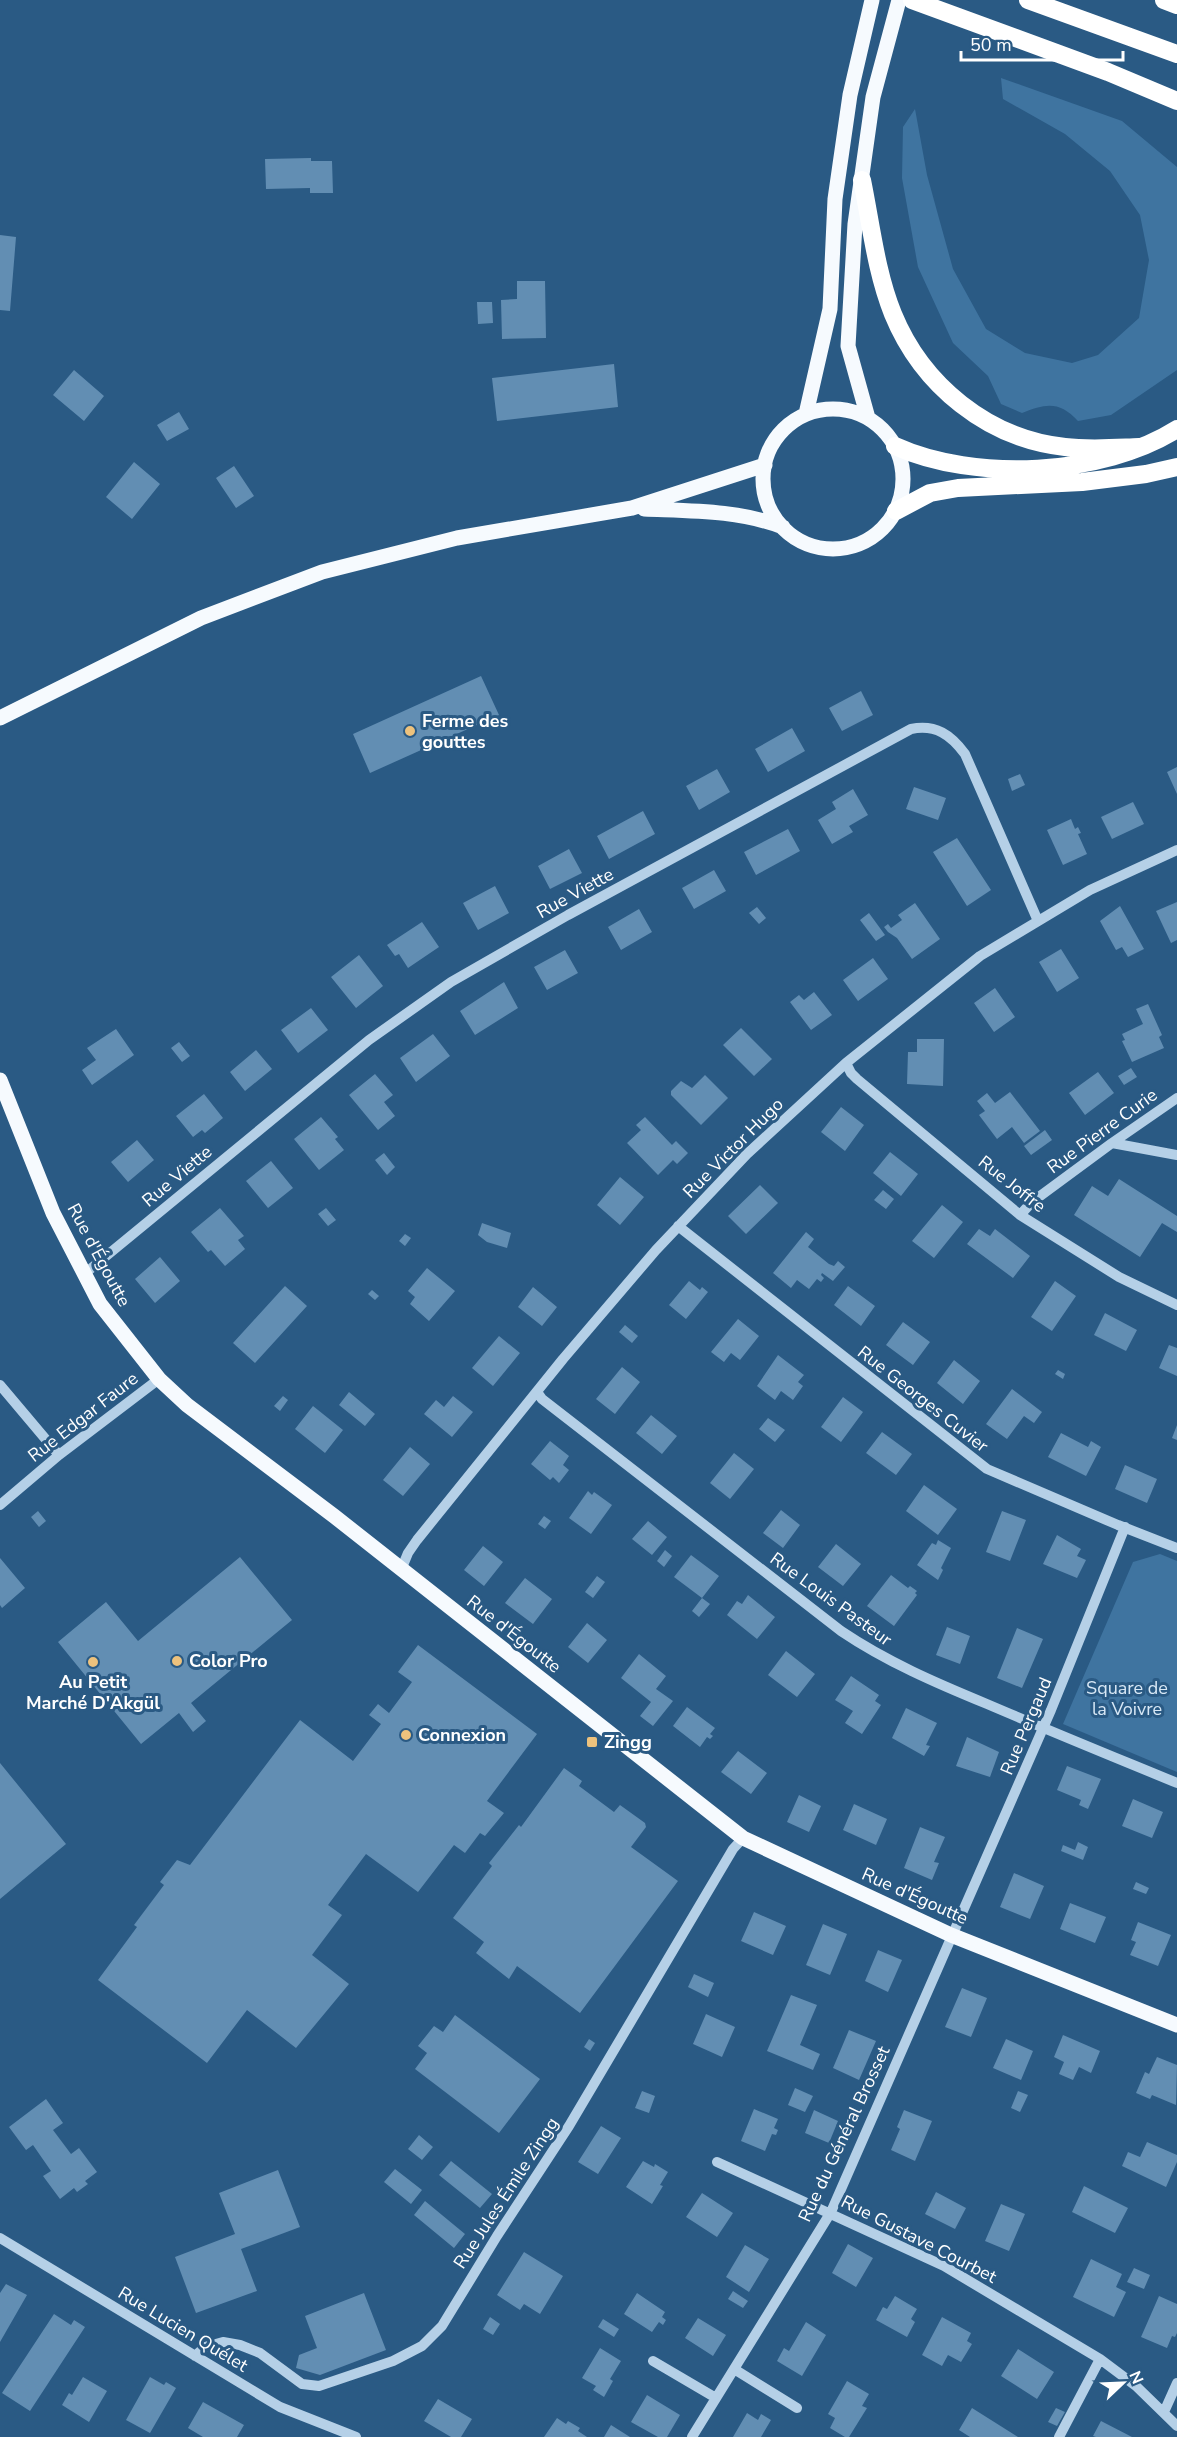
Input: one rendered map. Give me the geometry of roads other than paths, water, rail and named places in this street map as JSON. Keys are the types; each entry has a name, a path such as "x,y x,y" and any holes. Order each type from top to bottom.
{"highway":[{"path":"1028,0 1177,54"},
{"path":"1164,0 1177,5"},
{"path":"918,2 1108,72 1177,101"},
{"path":"862,180 879,268 893,314 910,348 929,375 942,388 984,420 1027,440 1065,447 1139,447"},
{"path":"895,446 941,462 1002,469 1075,465 1139,447 1177,429"},
{"path":"896,511 930,494 958,488 1082,482 1146,474 1177,467"}],"main road":[{"path":"806,414 830,309 835,199 850,95 872,0"},
{"path":"868,418 848,346 855,224 873,97 899,0"},
{"path":"826,409 848,411 868,418 885,432 895,446 903,470 903,491 896,511 883,529 865,542 843,549 821,548 800,541 783,527 770,509 764,487 765,465 773,444 787,426 806,414 826,409"},
{"path":"0,718 201,618 322,572 457,538 632,508 765,465"},
{"path":"632,508 738,514 759,518 783,527"},
{"name":"Rue d'Égoutte","path":"0,1080 53,1213 83,1275 100,1304 159,1378 187,1405 743,1838 951,1935 1177,2025"}],"street":[{"name":"Rue Viette","path":"83,1275 369,1040 451,982 911,729 923,727 941,730 954,739 965,754 1038,921"},
{"name":"Rue Victor Hugo","path":"400,1570 408,1553 562,1359 678,1226 747,1154 846,1063 980,956 1090,890 1177,850"},
{"name":"Rue Joffre","path":"846,1063 857,1079 1020,1215 1119,1277 1177,1305"},
{"name":"Rue Pierre Curie","path":"1020,1215 1032,1202 1177,1098"},
{"path":"1112,1143 1177,1155"},
{"name":"Rue Georges Cuvier","path":"678,1226 987,1469 1177,1548"},
{"name":"Rue Edgar Faure","path":"0,1505 58,1455 159,1378"},
{"path":"0,1385 58,1455"},
{"name":"Rue Louis Pasteur","path":"537,1392 542,1399 841,1631 873,1652 910,1671 1043,1729 1177,1783"},
{"name":"Rue Pergaud","path":"951,1935 1043,1729 1125,1527"},
{"name":"Rue Jules Émile Zingg","path":"195,2356 205,2347 223,2342 240,2345 260,2353 302,2384 319,2386 393,2361 422,2346 442,2326 497,2236 569,2126 733,1849 743,1838"},
{"name":"Rue du Général Brosset","path":"692,2437 831,2212 951,1935"},
{"name":"Rue Gustave Courbet","path":"717,2162 831,2212 944,2266 1100,2359 1136,2386 1177,2426"},
{"name":"Rue Lucien Quélet","path":"0,2238 280,2407 356,2437"},
{"path":"1059,2437 1100,2359"},
{"path":"653,2361 716,2398"},
{"path":"734,2369 796,2408"},
{"path":"1164,2412 1177,2383"}],"place":[{"name":"Ferme des gouttes","path":"410,731"},
{"name":"Color Pro","path":"177,1661"},
{"name":"Au Petit Marché D'Akgül","path":"93,1662"},
{"name":"Connexion","path":"406,1735"},
{"name":"Zingg","path":"592,1742"}],"park label":[{"name":"Square de la Voivre","path":"1127,1698"}]}
